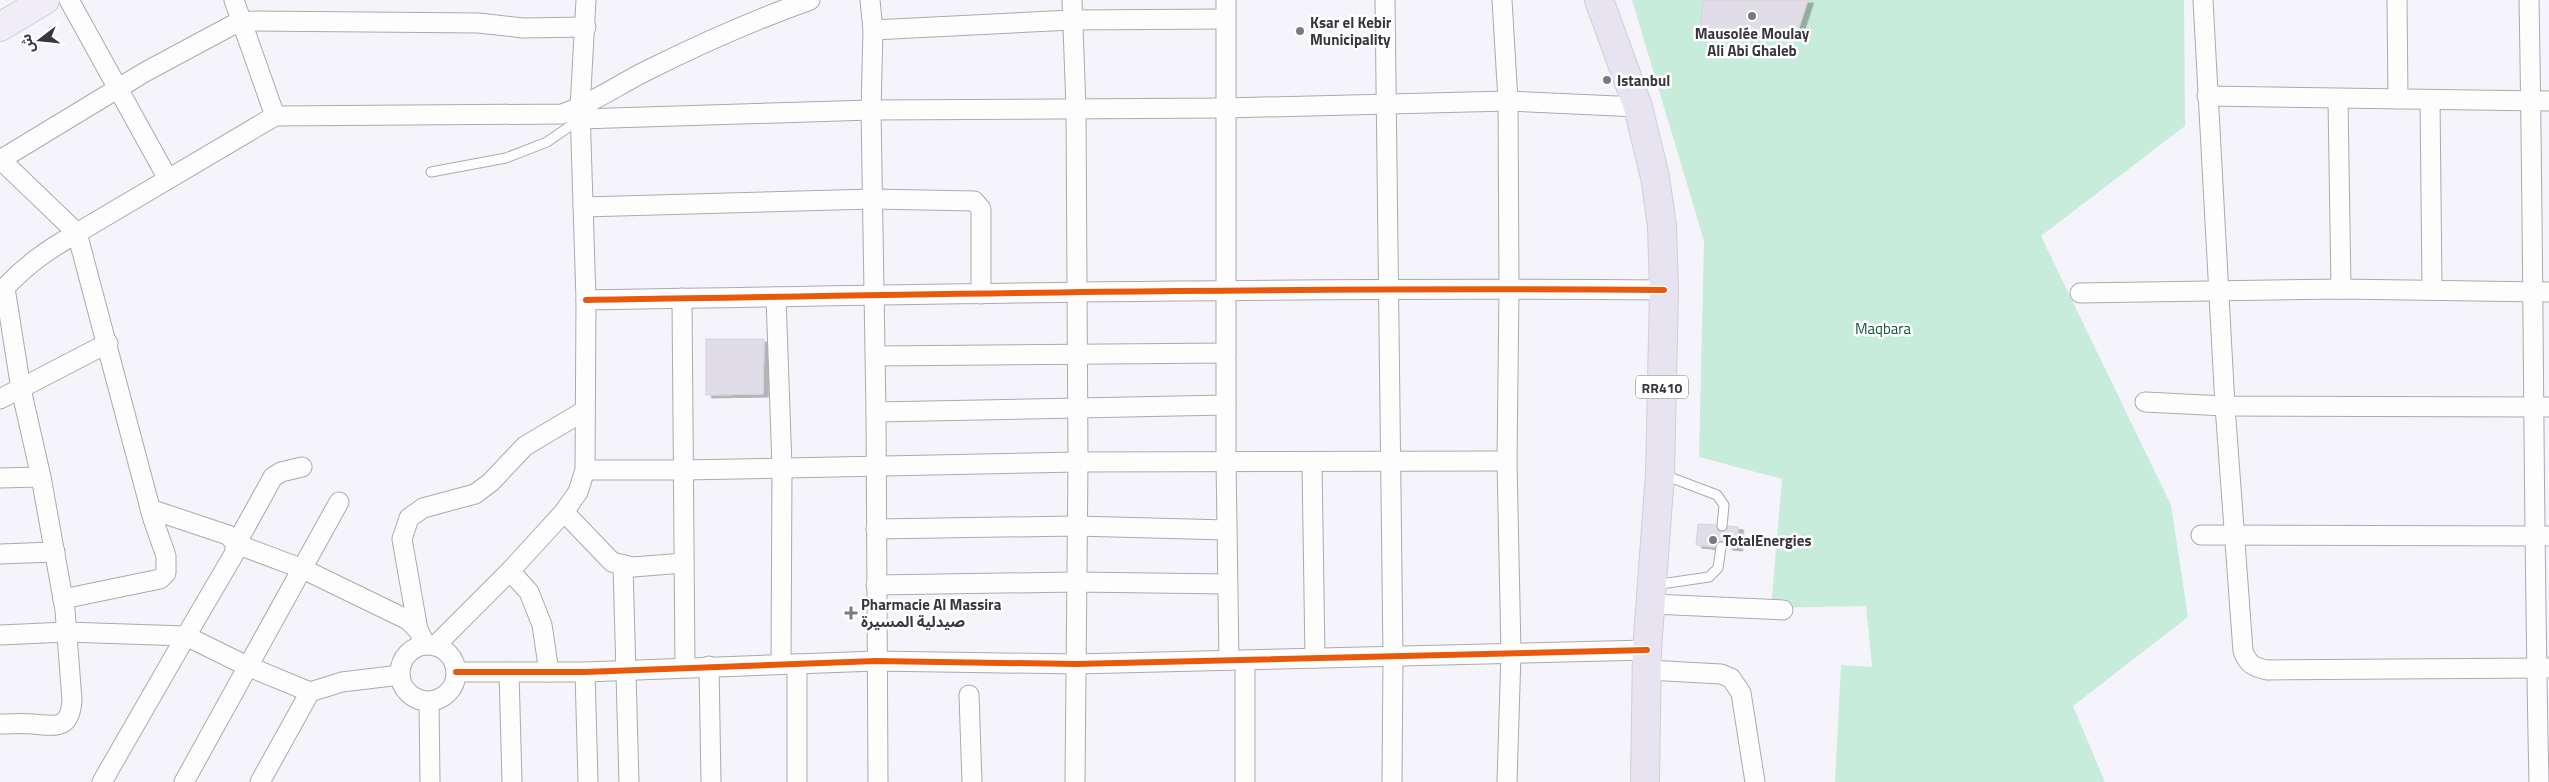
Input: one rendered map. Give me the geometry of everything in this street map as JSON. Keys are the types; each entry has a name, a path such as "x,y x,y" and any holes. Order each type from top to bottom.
{"highway":[{"name":"RR410","path":"1599,0 1638,107 1660,206 1664,290 1660,474 1648,660 1645,782"}],"main road":[{"path":"0,27 45,0"}],"street":[{"path":"69,0 168,179"},
{"path":"234,0 275,116"},
{"path":"150,509 228,535 236,544 303,569 408,620 427,641 450,656 456,672 451,689 437,700 429,702 412,697 401,683 400,666 410,651 427,641 510,571 564,512 578,492 585,470 586,300 580,113 586,0"},
{"path":"580,113 601,94 696,46 810,0"},
{"path":"870,0 873,30 870,110 876,356 878,782"},
{"path":"1072,0 1076,108 1078,462 1075,782"},
{"path":"1226,0 1226,462 1228,584 1237,660 1245,782"},
{"path":"1385,0 1393,656 1392,782"},
{"path":"1502,0 1508,101 1510,288 1507,461 1511,653 1507,782"},
{"path":"2204,0 2207,96 2224,406 2243,650 2247,661 2254,667 2267,670 2542,668"},
{"path":"2397,0 2398,100"},
{"path":"2529,0 2540,101 2543,753 2538,782"},
{"path":"873,30 1072,20 1225,19"},
{"path":"63,599 160,579 166,573 166,556 150,509 108,343 77,233 0,159 119,88 240,21 479,22 524,28 586,27"},
{"path":"2207,96 2540,101"},
{"path":"2338,98 2341,290"},
{"path":"2430,100 2432,290"},
{"path":"0,724 57,726 67,719 71,711 72,700 63,599 41,476 21,388 2,290 46,250 275,116 425,113 539,115 870,110 1226,108 1508,101 1638,107"},
{"path":"583,207 873,200 974,201 981,210 981,294"},
{"path":"586,300 1076,292 1510,288 1664,290"},
{"path":"2080,293 2341,290 2541,291"},
{"path":"776,297 789,664 797,782"},
{"path":"682,298 685,667"},
{"path":"0,399 108,343"},
{"path":"876,356 1226,353"},
{"path":"2145,402 2224,406 2541,408"},
{"path":"876,412 1226,405"},
{"path":"427,641 402,540 409,518 423,508 475,494 491,482 525,446 584,411"},
{"path":"585,470 684,470 1078,462 1312,463 1507,461"},
{"path":"1312,463 1315,658"},
{"path":"102,782 234,554 236,544 273,477 281,472 302,467"},
{"path":"0,478 41,476"},
{"path":"184,782 247,666 303,569 338,502"},
{"path":"564,512 612,562 633,568 684,564"},
{"path":"876,529 1076,526 1227,530"},
{"path":"2200,535 2542,536"},
{"path":"0,554 54,552"},
{"path":"623,566 629,782"},
{"path":"510,571 529,592 542,625 549,672"},
{"path":"876,584 1076,582 1228,584"},
{"path":"1653,594 1783,610"},
{"path":"0,635 66,632 186,636 247,666 310,692 342,682 400,675"},
{"path":"456,672 585,672 625,668 876,661 1076,664 1511,653 1648,660 1722,674 1731,678 1741,693 1755,782"},
{"path":"709,666 711,782"},
{"path":"509,672 512,782"},
{"path":"585,672 588,782"},
{"path":"260,782 310,692"},
{"path":"969,695 972,782"},
{"path":"429,702 430,782"}],"lane":[{"path":"431,172 506,158 547,142 580,113"},
{"path":"1660,474 1717,495 1724,505 1722,526"},
{"path":"1653,594 1710,577 1718,568 1721,547"}],"green space":[{"name":"Maqbara","path":"1632,0 2184,0 2185,126 2041,236 2171,505 2188,617 2073,706 2105,782 1835,782 1841,665 1872,667 1866,606 1771,608 1782,479 1699,457 1704,241"}],"building":[{"name":"Mausolée Moulay Ali Abi Ghaleb","path":"1703,0 1808,0 1796,37 1700,31"},
{"path":"706,339 764,339 763,394 706,395"},
{"path":"1698,524 1716,525 1718,531 1722,532 1727,530 1728,526 1738,527 1737,548 1727,547 1725,542 1721,541 1715,547 1696,545"}],"cycle path":[{"path":"586,300 1260,290 1664,290"},
{"path":"456,672 585,672 876,661 1076,664 1647,650"}],"place":[{"name":"Mausolée Moulay Ali Abi Ghaleb","path":"1752,16"},
{"name":"Ksar el Kebir Municipality","path":"1300,31"},
{"name":"Istanbul","path":"1607,80"},
{"name":"TotalEnergies","path":"1713,540"},
{"name":"Pharmacie Al Massira صيدلية المسيرة","path":"851,613"}]}
